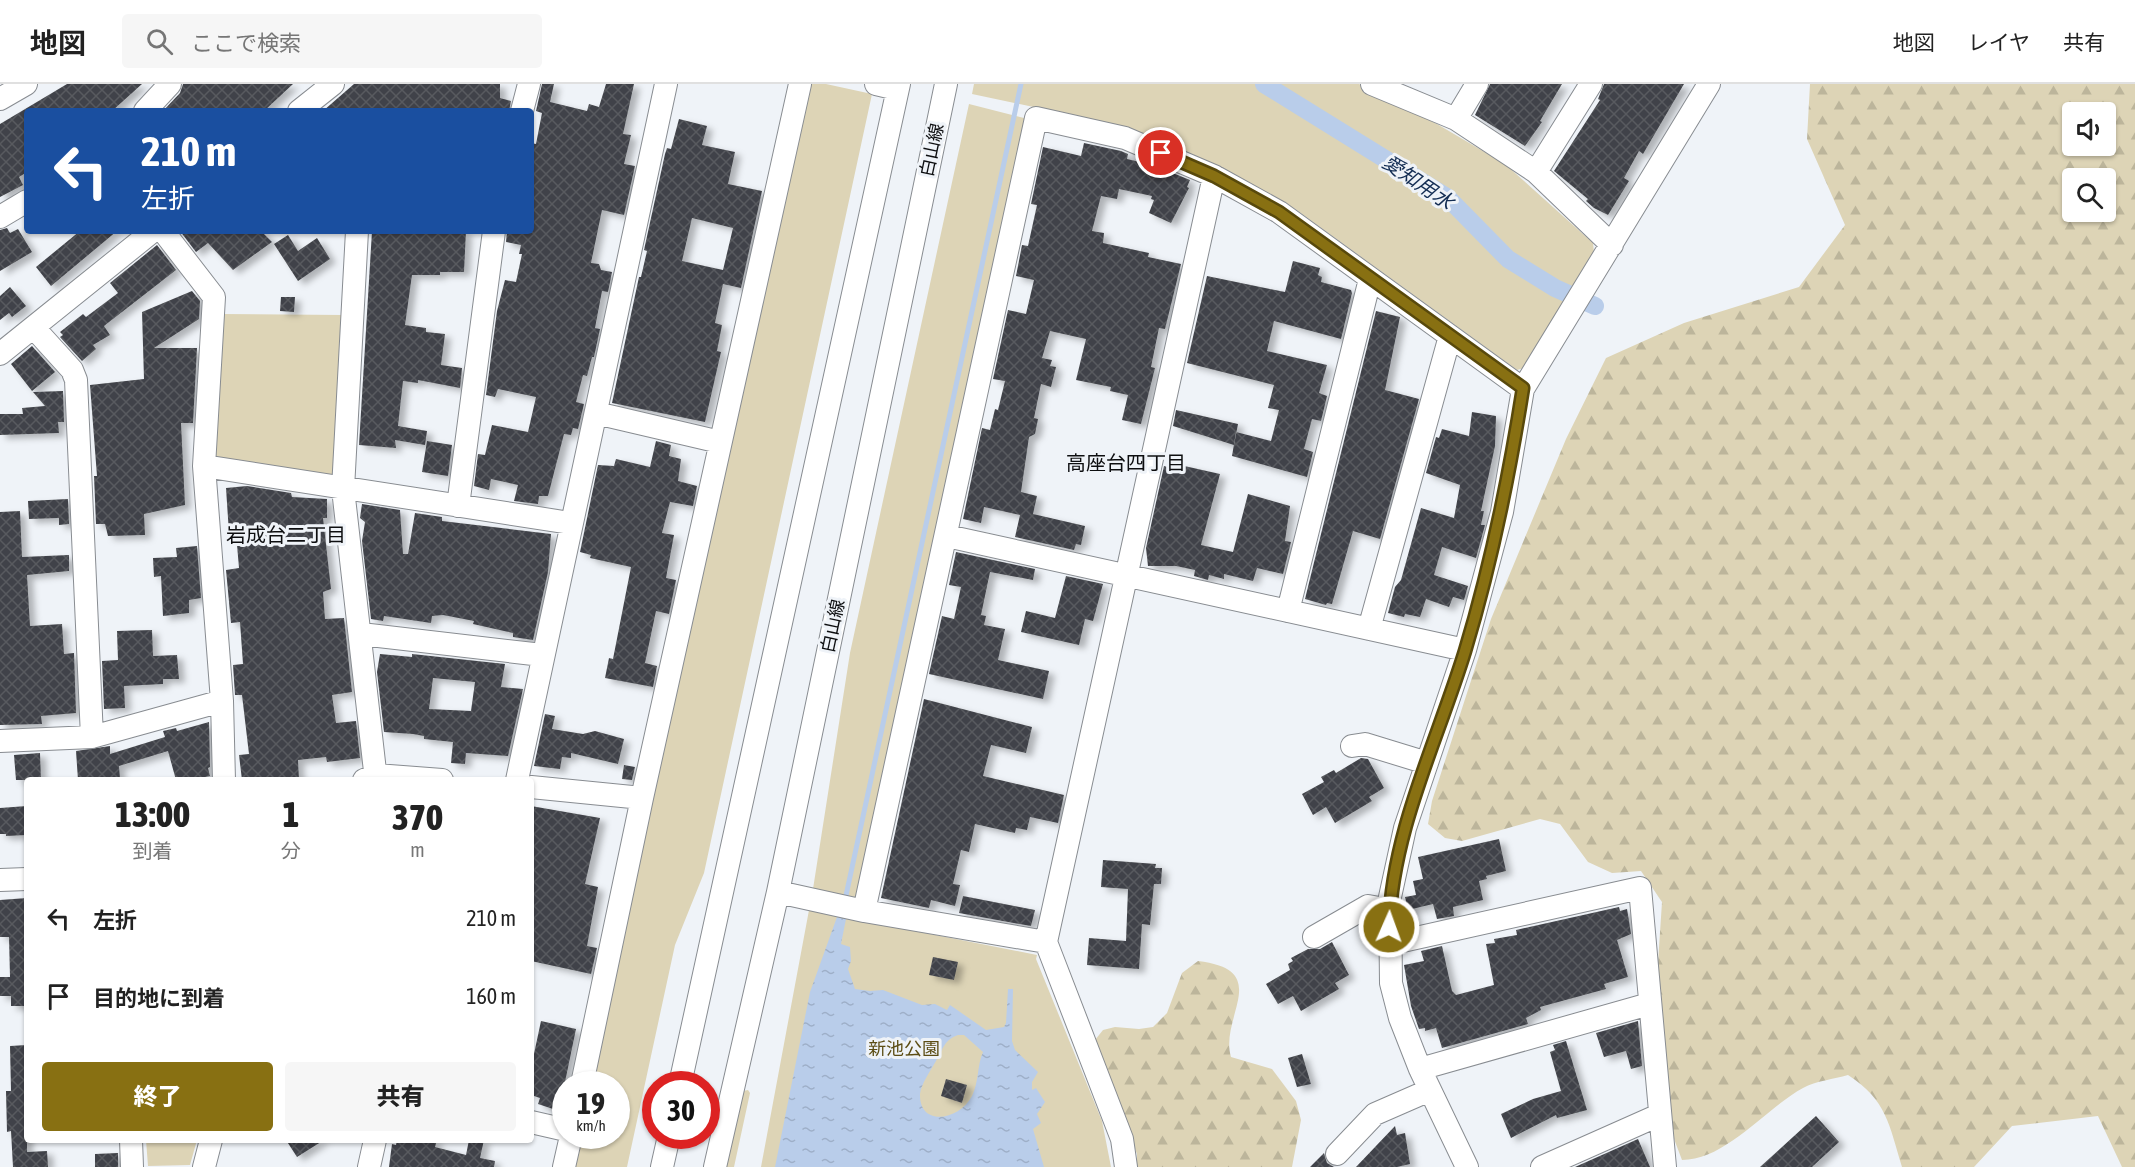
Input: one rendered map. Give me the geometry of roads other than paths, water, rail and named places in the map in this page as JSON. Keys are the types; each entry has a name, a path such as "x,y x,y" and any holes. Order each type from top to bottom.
{"street":[{"path":"0,99 26,84"},
{"path":"148,108 170,84"},
{"path":"303,108 333,84"},
{"path":"523,108 529,84"},
{"path":"518,777 570,523 596,413 666,84"},
{"path":"585,1071 642,798 800,84"},
{"name":"白山線","path":"715,1167 778,892 946,84"},
{"path":"1372,84 1456,119 1536,172 1612,245"},
{"path":"1456,119 1477,84"},
{"path":"1536,172 1591,84"},
{"path":"1467,1167 1420,1069 1400,1018 1394,995 1389,944 1390,910 1405,828 1465,650 1502,512 1523,388 1709,84"},
{"path":"683,1071 891,86"},
{"path":"864,911 1036,118 1125,138 1214,176 1279,212 1523,388"},
{"path":"1126,1167 1122,1139 1046,942 1214,176"},
{"path":"0,217 24,203"},
{"path":"0,354 149,234"},
{"path":"165,234 214,297 204,466 222,701 225,777"},
{"path":"357,234 343,489 361,634 372,777"},
{"path":"458,506 494,234"},
{"path":"1288,611 1370,279"},
{"path":"34,328 72,370 75,380 92,737"},
{"path":"1369,629 1450,336"},
{"path":"596,413 720,442"},
{"path":"204,466 570,523"},
{"path":"947,536 1465,650"},
{"path":"361,634 542,655"},
{"path":"0,741 92,737 222,701"},
{"path":"1352,746 1365,744 1427,763"},
{"path":"534,787 642,798"},
{"path":"0,880 24,879"},
{"path":"1389,944 1640,888 1665,1167"},
{"path":"778,892 864,911 1046,942"},
{"path":"1314,937 1368,906 1390,910"},
{"path":"1420,1069 1649,1004"},
{"path":"1337,1154 1375,1114 1430,1090"},
{"path":"1542,1167 1659,1115"},
{"path":"534,1123 552,1127"},
{"path":"131,1143 132,1167"},
{"path":"204,1167 210,1143"},
{"path":"369,1167 374,1143"},
{"path":"564,1167 568,1149"},
{"path":"662,1167 666,1149"}],"water":[{"path":"837,917 846,919 841,944 850,947 851,961 848,969 855,989 883,990 922,1005 935,1004 947,1010 950,1005 986,1030 1004,1027 1008,989 1013,989 1012,1041 1015,1050 1038,1072 1032,1082 1032,1090 1036,1088 1045,1102 1037,1114 1041,1123 1033,1129 1044,1167 775,1167 810,992","holes":["964,1035 983,1052 974,1091 966,1104 958,1111 941,1117 933,1116 921,1105 922,1086 947,1042 953,1037"]}],"waterway":[{"path":"845,900 1021,84"},
{"name":"愛知用水","path":"1264,84 1448,198 1508,259 1555,288 1595,306"}],"district":[{"name":"高座台四丁目","path":"1126,463"},
{"name":"岩成台二丁目","path":"286,535"}],"park label":[{"name":"新池公園","path":"904,1049"}]}
